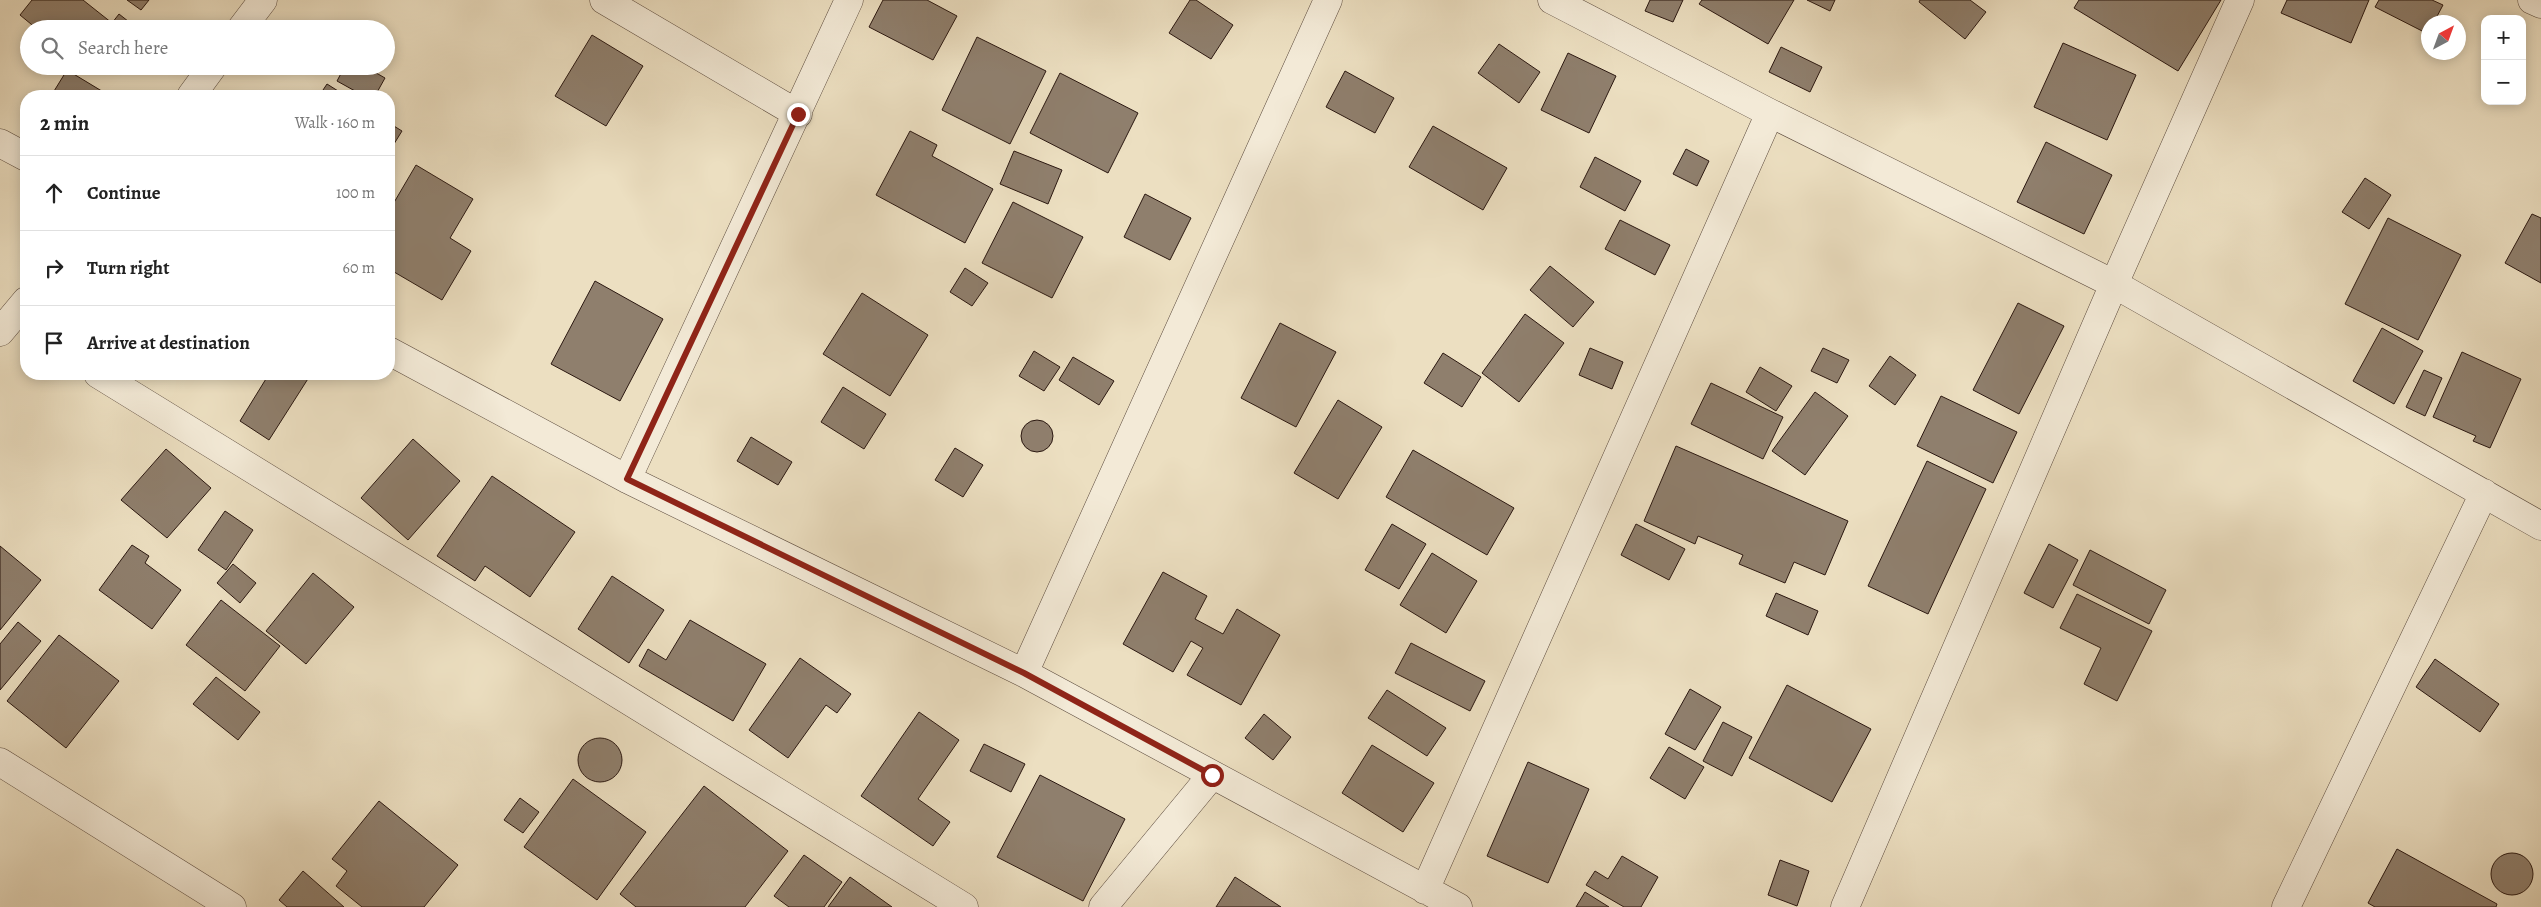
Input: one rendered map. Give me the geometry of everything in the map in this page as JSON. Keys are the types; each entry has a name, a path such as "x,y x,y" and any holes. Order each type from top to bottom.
{"street":[{"path":"249,20 263,0"},
{"path":"604,0 798,114"},
{"path":"627,479 850,0"},
{"path":"1024,673 1328,0"},
{"path":"1552,0 1770,112 2114,284 2541,526"},
{"path":"1845,907 2114,284 2240,0"},
{"path":"2532,0 2541,4"},
{"path":"195,90 206,75"},
{"path":"1425,890 1770,112"},
{"path":"0,143 20,154"},
{"path":"395,354 627,479 1024,673 1458,907"},
{"path":"108,380 964,907"},
{"path":"2286,907 2484,493"},
{"path":"0,762 232,907"},
{"path":"1103,907 1212,775"}],"building":[{"path":"32,0 83,0 108,20 26,20 20,15"},
{"path":"127,0 149,0 141,10"},
{"path":"883,0 927,0 957,16 933,60 869,27"},
{"path":"1190,0 1196,0 1233,25 1211,59 1169,33"},
{"path":"1650,0 1683,0 1673,22 1645,11"},
{"path":"1702,0 1794,0 1768,44 1699,4"},
{"path":"1807,0 1835,0 1830,11"},
{"path":"1920,0 1970,0 1986,12 1965,39 1919,2"},
{"path":"2079,0 2221,0 2178,71 2074,8"},
{"path":"2287,0 2369,0 2351,43 2281,13"},
{"path":"2379,0 2432,0 2443,5 2438,15 2421,15 2421,30 2375,7"},
{"path":"119,14 127,20 114,20"},
{"path":"592,35 643,66 606,126 555,96"},
{"path":"977,37 1046,71 1010,144 942,110"},
{"path":"2063,43 2136,75 2107,140 2034,107"},
{"path":"1499,44 1540,72 1519,103 1478,73"},
{"path":"1781,47 1822,67 1810,92 1769,72"},
{"path":"1568,53 1616,76 1589,133 1541,110"},
{"path":"1345,71 1394,98 1375,133 1326,107"},
{"path":"1060,73 1138,113 1108,173 1030,133"},
{"path":"64,75 75,75 100,90 55,90"},
{"path":"340,75 380,75 385,78 378,90 353,90 337,81"},
{"path":"327,84 336,90 323,90"},
{"path":"1433,126 1507,168 1483,210 1409,167"},
{"path":"395,127 402,131 395,142"},
{"path":"910,131 937,145 932,156 993,189 965,243 876,195"},
{"path":"2046,142 2112,175 2084,234 2017,202"},
{"path":"1686,149 1709,161 1697,186 1673,174"},
{"path":"1014,151 1062,170 1048,204 1000,184"},
{"path":"1595,157 1641,181 1625,211 1580,187"},
{"path":"416,165 473,199 450,238 471,251 442,300 395,273 395,201"},
{"path":"2365,178 2391,195 2369,229 2342,212"},
{"path":"1145,194 1191,218 1170,260 1124,237"},
{"path":"1013,202 1083,237 1052,298 982,263"},
{"path":"2532,214 2541,218 2541,283 2505,263"},
{"path":"2388,218 2461,255 2418,340 2345,304"},
{"path":"1620,220 1670,245 1655,275 1605,249"},
{"path":"1550,266 1594,302 1573,327 1530,290"},
{"path":"965,268 988,283 972,306 950,292"},
{"path":"595,281 663,319 620,401 551,364"},
{"path":"862,293 928,335 890,396 823,354"},
{"path":"2018,303 2064,326 2019,414 1973,390"},
{"path":"1525,314 1564,343 1519,402 1482,373"},
{"path":"1280,323 1336,352 1296,427 1241,398"},
{"path":"2382,328 2423,351 2394,404 2353,381"},
{"path":"1590,348 1623,362 1612,389 1579,375"},
{"path":"1823,348 1849,360 1837,383 1811,371"},
{"path":"1034,351 1060,367 1044,391 1019,376"},
{"path":"2462,352 2521,379 2490,448 2473,441 2476,436 2433,417"},
{"path":"1443,353 1481,377 1462,407 1424,383"},
{"path":"1890,356 1916,375 1895,405 1869,386"},
{"path":"1073,357 1114,381 1099,405 1059,380"},
{"path":"1760,367 1792,386 1776,411 1746,392"},
{"path":"2424,370 2442,378 2425,416 2406,407"},
{"path":"265,380 307,380 269,440 240,421"},
{"path":"1711,383 1783,417 1763,459 1691,424"},
{"path":"843,387 886,414 864,449 821,422"},
{"path":"1815,392 1848,416 1805,475 1772,451"},
{"path":"1941,396 2017,432 1993,483 1917,446"},
{"path":"1338,400 1382,427 1338,499 1294,473"},
{"path":"1037,420 1043,421 1048,425 1052,430 1052,442 1048,447 1043,451 1037,452 1031,451 1026,447 1022,442 1021,436 1022,430 1026,425 1031,421"},
{"path":"751,437 792,462 778,485 737,461"},
{"path":"413,439 460,481 408,540 361,498"},
{"path":"1676,446 1848,521 1825,575 1794,562 1785,583 1739,564 1743,555 1698,536 1695,544 1644,521"},
{"path":"955,448 983,465 963,497 935,480"},
{"path":"166,449 211,488 167,538 121,500"},
{"path":"1413,450 1514,508 1487,555 1386,497"},
{"path":"1927,461 1986,489 1928,614 1868,586"},
{"path":"492,476 575,532 530,597 485,566 475,581 437,556"},
{"path":"225,511 253,530 226,570 198,550"},
{"path":"1392,524 1426,544 1399,589 1365,570"},
{"path":"1636,524 1685,549 1669,580 1621,555"},
{"path":"2049,544 2078,560 2053,608 2024,593"},
{"path":"132,545 149,556 145,563 181,590 152,629 99,590"},
{"path":"0,546 41,580 0,630"},
{"path":"2090,550 2166,590 2149,624 2073,585"},
{"path":"1432,553 1477,581 1446,633 1400,605"},
{"path":"233,564 256,583 240,603 217,583"},
{"path":"1163,572 1207,596 1195,619 1223,634 1237,609 1280,635 1241,705 1187,675 1203,648 1191,641 1173,672 1123,644"},
{"path":"313,573 354,607 306,664 266,631"},
{"path":"612,576 664,610 629,663 578,629"},
{"path":"1776,593 1818,611 1808,635 1766,616"},
{"path":"2077,594 2152,631 2117,701 2084,684 2101,648 2060,628"},
{"path":"221,600 280,646 245,691 186,645"},
{"path":"690,620 766,664 733,721 639,666 648,649 666,660"},
{"path":"18,622 41,641 0,690 0,644"},
{"path":"59,635 119,681 66,748 7,701"},
{"path":"1411,643 1485,681 1470,711 1395,673"},
{"path":"800,658 851,694 837,713 826,705 788,758 749,730"},
{"path":"2435,659 2499,704 2480,732 2416,687"},
{"path":"216,677 260,712 238,740 193,704"},
{"path":"1787,685 1871,729 1832,802 1749,758"},
{"path":"1690,689 1721,707 1695,750 1665,734"},
{"path":"1387,690 1446,728 1427,756 1368,718"},
{"path":"919,712 959,740 918,799 950,822 933,846 861,796"},
{"path":"1264,714 1291,737 1273,760 1245,738"},
{"path":"1723,722 1752,737 1732,776 1703,761"},
{"path":"596,738 604,738 616,744 622,760 616,776 604,782 596,782 584,776 578,764 578,756 584,744"},
{"path":"984,744 1025,764 1011,792 970,771"},
{"path":"1372,745 1434,783 1403,832 1342,793"},
{"path":"1669,747 1704,767 1685,799 1650,778"},
{"path":"1528,762 1589,789 1548,883 1487,856"},
{"path":"1040,775 1125,819 1083,901 997,857"},
{"path":"573,779 646,832 597,900 524,847"},
{"path":"704,786 788,851 745,907 636,907 620,894"},
{"path":"520,798 539,812 523,833 504,820"},
{"path":"379,801 458,865 424,907 362,907 336,886 347,871 332,859"},
{"path":"2397,849 2497,904 2496,907 2375,907 2368,903"},
{"path":"2516,853 2524,856 2530,862 2533,874 2530,886 2524,892 2508,895 2500,892 2494,886 2491,870 2494,862 2500,856"},
{"path":"804,855 842,882 824,907 789,907 774,896"},
{"path":"1622,856 1658,877 1641,907 1624,907 1586,885 1595,871 1608,879"},
{"path":"1780,860 1809,871 1797,906 1768,895"},
{"path":"303,871 344,907 287,907 279,900"},
{"path":"850,877 892,907 828,907"},
{"path":"1235,877 1281,907 1216,907"},
{"path":"1585,892 1609,907 1576,907"}],"route":[{"path":"798,114 627,479 1024,673 1212,775"}]}
